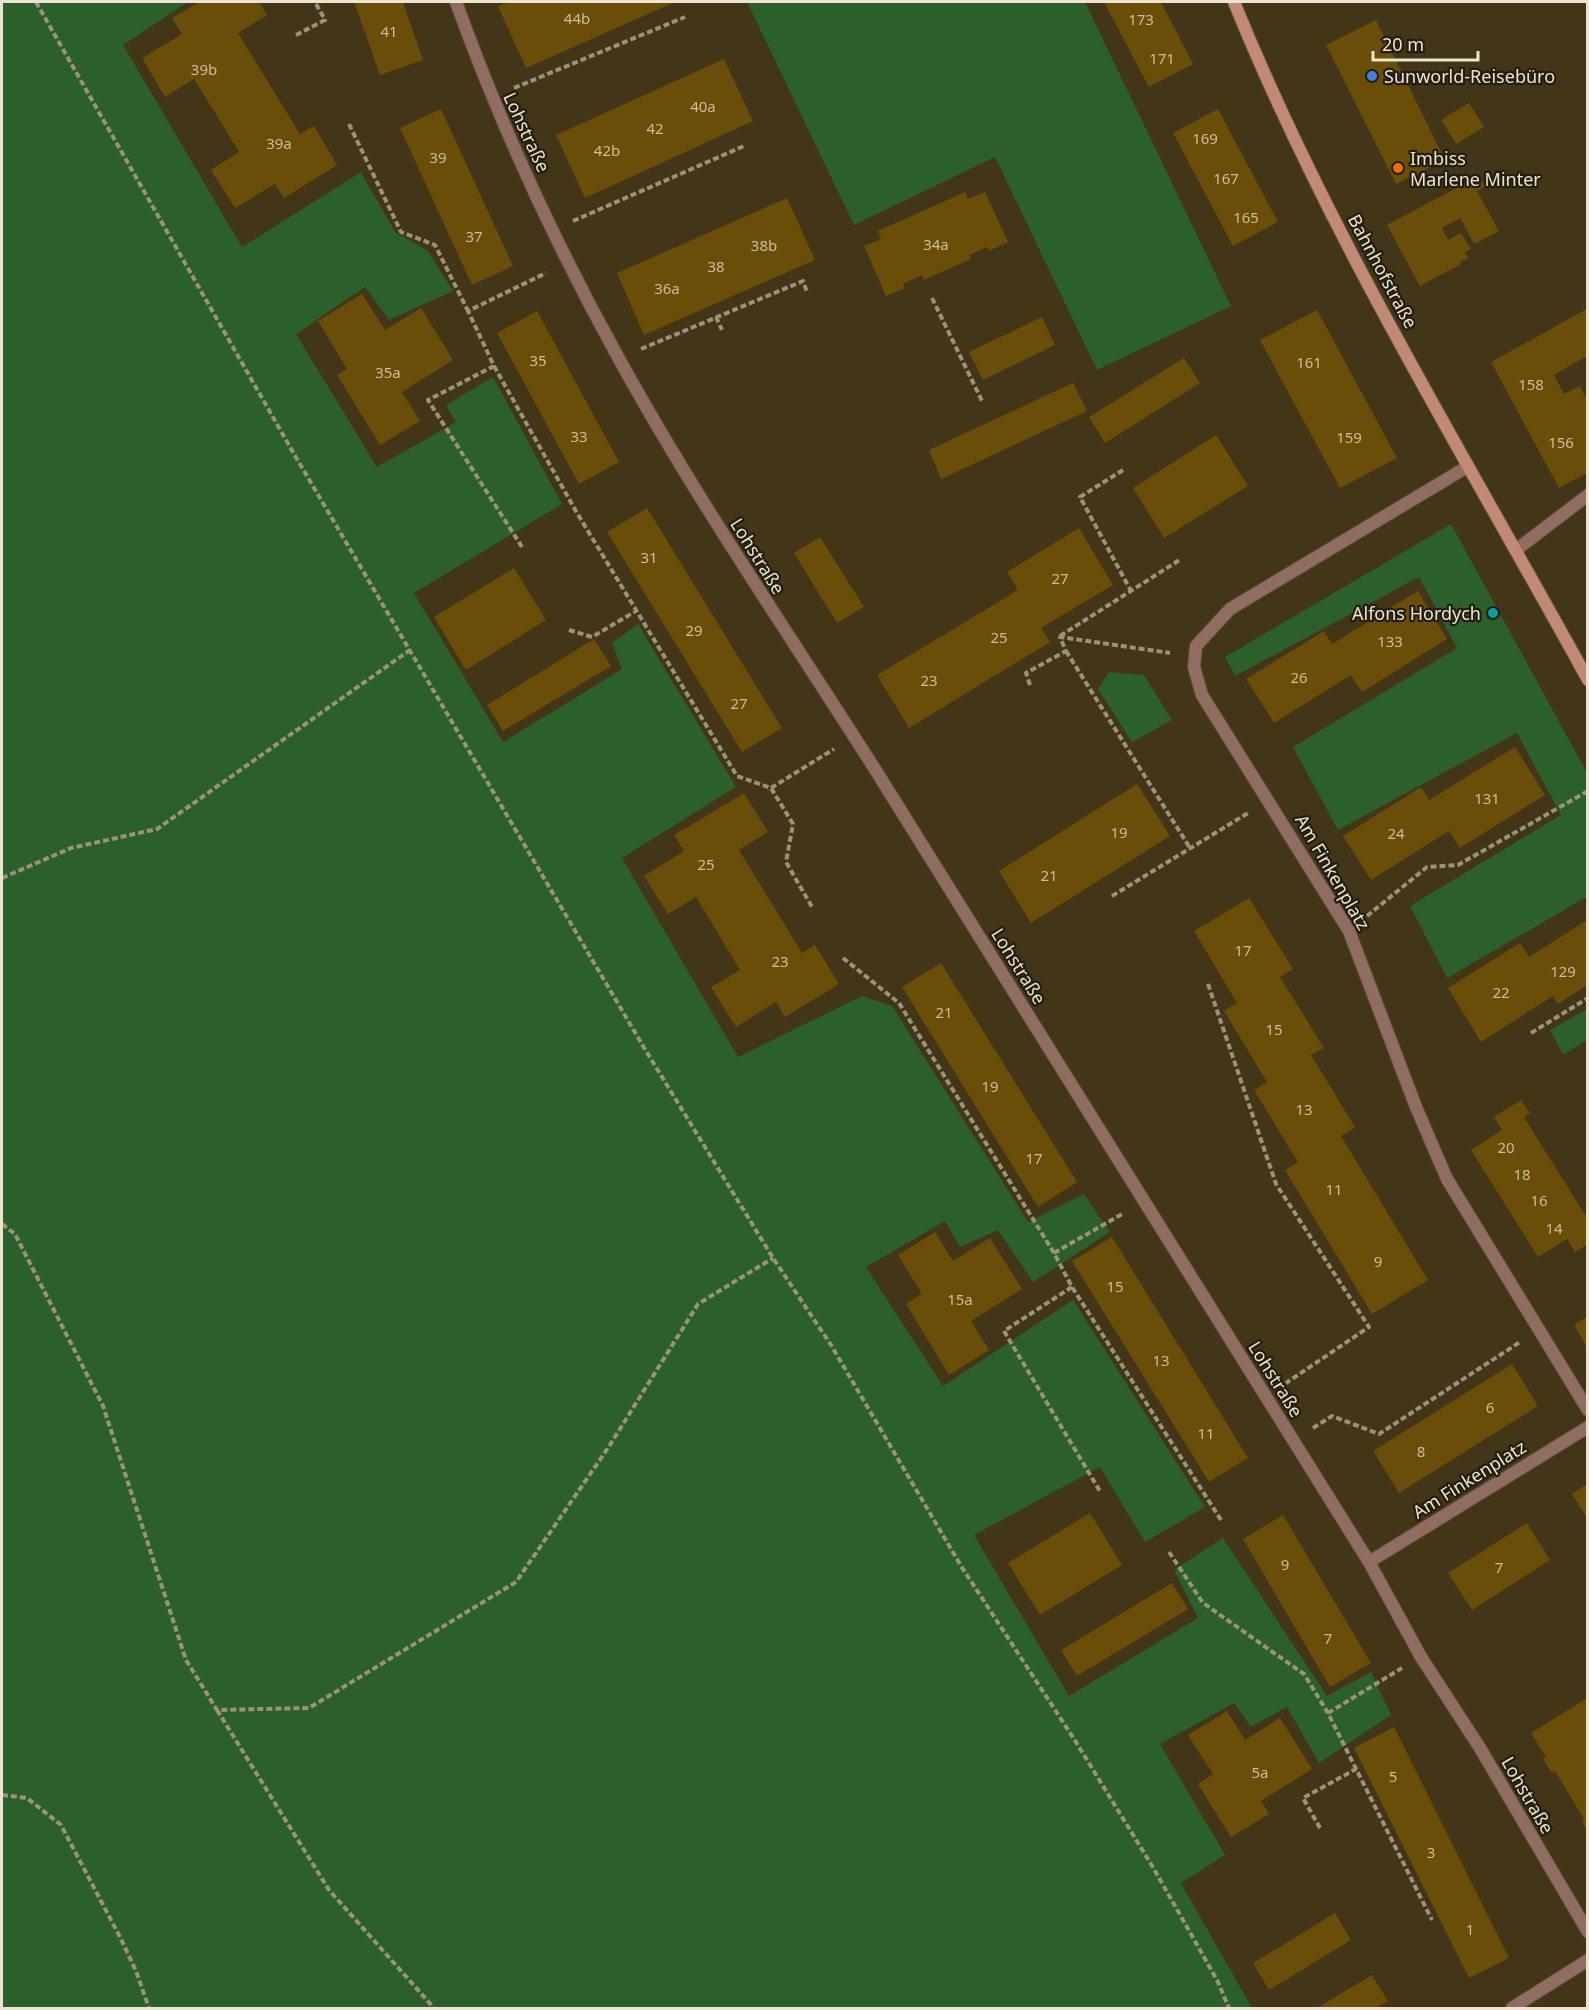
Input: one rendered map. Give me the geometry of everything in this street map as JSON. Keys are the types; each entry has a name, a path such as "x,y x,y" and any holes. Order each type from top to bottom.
{"street":[{"name":"Lohstraße","path":"456,2 491,97 568,262 618,359 734,553 854,737 1369,1562 1421,1657 1480,1748 1587,1932"},
{"name":"Bahnhofstraße","path":"1234,2 1264,75 1358,264 1467,466 1587,680"},
{"path":"1195,657 1196,646 1230,609 1467,466"},
{"path":"1516,550 1587,495"},
{"name":"Am Finkenplatz","path":"1195,657 1194,667 1202,695 1349,931 1416,1107 1447,1179 1587,1410"},
{"name":"Am Finkenplatz","path":"1369,1562 1587,1427"},
{"path":"1512,2008 1587,1960"}],"path":[{"path":"36,2 164,227 643,1046 773,1258 831,1345 961,1566 1076,1742 1154,1869 1217,1980 1229,2008"},
{"path":"296,36 325,20 315,2"},
{"path":"491,97 685,16"},
{"path":"349,124 401,232 435,245 494,366 577,513 737,776 771,788 793,824 786,862 812,907"},
{"path":"553,229 744,146"},
{"path":"468,311 568,262"},
{"path":"618,359 803,280 807,292"},
{"path":"932,298 982,400"},
{"path":"716,317 722,330"},
{"path":"494,366 428,400 522,547"},
{"path":"1123,470 1080,497 1131,591"},
{"path":"1060,637 1181,559"},
{"path":"569,630 592,637 636,611"},
{"path":"1060,637 1195,657"},
{"path":"1060,637 1066,651 1190,848"},
{"path":"2,878 71,848 157,829 410,650"},
{"path":"1030,685 1026,673 1066,651"},
{"path":"771,788 854,737"},
{"path":"1349,931 1427,867 1458,865 1587,790"},
{"path":"1112,896 1269,800"},
{"path":"843,957 899,1003 1054,1253 1072,1287 1221,1520"},
{"path":"1208,984 1276,1184 1369,1327 1266,1397"},
{"path":"1531,1033 1587,998"},
{"path":"1054,1253 1144,1201"},
{"path":"2,1224 15,1234 103,1406 186,1659 329,1890 434,2008"},
{"path":"217,1710 309,1708 516,1582 608,1448 698,1304 773,1258"},
{"path":"1072,1287 1004,1331 1101,1493"},
{"path":"1293,1440 1332,1416 1379,1434 1538,1330"},
{"path":"1169,1552 1203,1604 1304,1674 1328,1713 1432,1920"},
{"path":"1328,1713 1421,1657"},
{"path":"1320,1828 1303,1798 1356,1769"},
{"path":"2,1795 27,1798 61,1825 126,1950 149,2008"}],"green space":[{"path":"2,2 188,2 123,45 242,247 361,172 395,232 428,251 453,291 389,320 365,287 296,334 377,467 456,422 446,405 493,377 562,504 414,593 503,742 622,669 612,643 638,624 736,787 622,858 738,1057 862,996 892,1006 1028,1222 1084,1194 1110,1232 1033,1282 998,1230 960,1247 945,1221 866,1267 943,1386 1073,1300 1205,1507 1145,1542 1100,1467 974,1535 1069,1696 1198,1618 1174,1570 1223,1538 1327,1696 1371,1672 1391,1715 1319,1763 1287,1707 1251,1727 1234,1703 1160,1744 1225,1855 1181,1883 1252,2008 2,2008"},
{"path":"747,2 1085,2 1231,306 1097,370 995,157 854,225"},
{"path":"1451,524 1587,773 1588,896 1447,978 1410,906 1561,815 1517,733 1338,830 1293,747 1457,648 1419,577 1235,676 1225,657"},
{"path":"1109,672 1144,675 1172,720 1132,742 1098,689"},
{"path":"1587,1009 1587,1040 1563,1055 1550,1030"}],"building":[{"path":"199,2 259,2 267,15 238,33 300,134 314,126 337,165 284,198 275,184 235,208 211,170 239,152 217,116 194,79 165,97 142,58 182,34 172,18"},
{"path":"354,2 403,2 423,60 380,75"},
{"path":"508,2 675,2 526,68 498,6"},
{"path":"1104,2 1161,2 1193,64 1149,87"},
{"name":"Sunworld-Reisebüro","path":"1376,20 1445,160 1396,184 1326,45"},
{"path":"724,59 753,121 585,198 556,135"},
{"path":"1469,103 1484,127 1456,144 1441,120"},
{"path":"441,109 513,266 472,285 400,128"},
{"path":"1218,109 1278,222 1233,246 1173,133"},
{"path":"1479,176 1485,187 1477,191 1499,231 1474,244 1460,218 1442,228 1448,240 1461,233 1471,249 1465,252 1468,258 1420,286 1387,225"},
{"path":"965,192 968,199 985,192 1008,242 989,251 987,247 969,255 971,259 924,280 922,275 903,284 905,288 886,296 864,246 881,239 878,231"},
{"path":"787,198 815,260 644,335 617,273"},
{"path":"362,294 385,330 421,308 453,360 402,392 420,421 380,445 337,375 347,369 318,321"},
{"path":"1587,309 1587,356 1554,375 1564,394 1580,386 1587,400 1587,473 1559,488 1491,362"},
{"path":"1317,310 1397,458 1340,488 1260,340"},
{"path":"537,311 619,462 579,484 497,333"},
{"path":"1042,317 1055,345 983,380 969,352"},
{"path":"1184,358 1200,383 1105,443 1089,417"},
{"path":"1073,383 1087,411 941,479 929,450"},
{"path":"1216,435 1248,486 1164,538 1133,488"},
{"path":"647,508 782,728 742,752 607,532"},
{"path":"1079,528 1113,585 1041,628 1050,642 909,728 877,675 1018,590 1007,572"},
{"path":"820,537 864,607 837,623 794,553"},
{"path":"514,568 546,620 466,670 434,617"},
{"path":"1418,591 1447,639 1362,692 1351,675 1274,723 1246,679 1324,631 1332,644"},
{"path":"594,639 611,666 503,731 487,705"},
{"path":"1515,747 1545,795 1460,848 1449,831 1371,880 1343,836 1421,787 1429,800"},
{"path":"1137,784 1170,836 1031,923 999,871"},
{"path":"744,793 768,832 739,850 802,953 815,945 839,984 785,1017 776,1002 736,1027 711,987 740,970 696,897 668,914 644,876 684,851 674,835"},
{"path":"1249,898 1293,969 1280,977 1324,1048 1311,1055 1355,1127 1341,1136 1428,1280 1372,1314 1285,1170 1298,1162 1254,1090 1267,1082 1224,1011 1237,1003 1194,931"},
{"path":"1587,920 1587,985 1558,1004 1553,996 1481,1042 1448,988 1520,943 1529,957"},
{"path":"941,963 1077,1182 1038,1207 902,987"},
{"path":"1521,1100 1530,1113 1524,1117 1587,1218 1587,1245 1575,1252 1567,1239 1538,1257 1471,1150 1502,1130 1494,1117"},
{"path":"935,1232 953,1261 990,1238 1022,1289 971,1321 989,1350 949,1375 906,1304 922,1294 898,1255"},
{"path":"1112,1237 1248,1458 1209,1482 1072,1261"},
{"path":"1587,1317 1587,1347 1574,1325"},
{"path":"1512,1364 1538,1406 1399,1493 1373,1451"},
{"path":"1587,1484 1587,1518 1572,1494"},
{"path":"1090,1513 1122,1565 1040,1615 1008,1563"},
{"path":"1283,1515 1371,1663 1330,1687 1243,1539"},
{"path":"1527,1523 1550,1560 1472,1610 1448,1573"},
{"path":"1172,1583 1188,1609 1077,1676 1061,1650"},
{"path":"1587,1698 1587,1832 1582,1821 1584,1819 1555,1771 1552,1773 1543,1759 1546,1757 1531,1733"},
{"path":"1227,1711 1245,1740 1280,1718 1312,1769 1261,1801 1269,1814 1231,1837 1198,1784 1213,1774 1188,1735"},
{"path":"1394,1727 1509,1958 1469,1978 1354,1748"},
{"path":"1335,1913 1351,1940 1269,1990 1253,1963"},
{"path":"1372,1975 1388,2001 1376,2008 1317,2008"}],"place":[{"name":"Sunworld-Reisebüro","path":"1372,76"},
{"name":"Imbiss Marlene Minter","path":"1398,168"},
{"name":"Alfons Hordych","path":"1493,613"}]}
